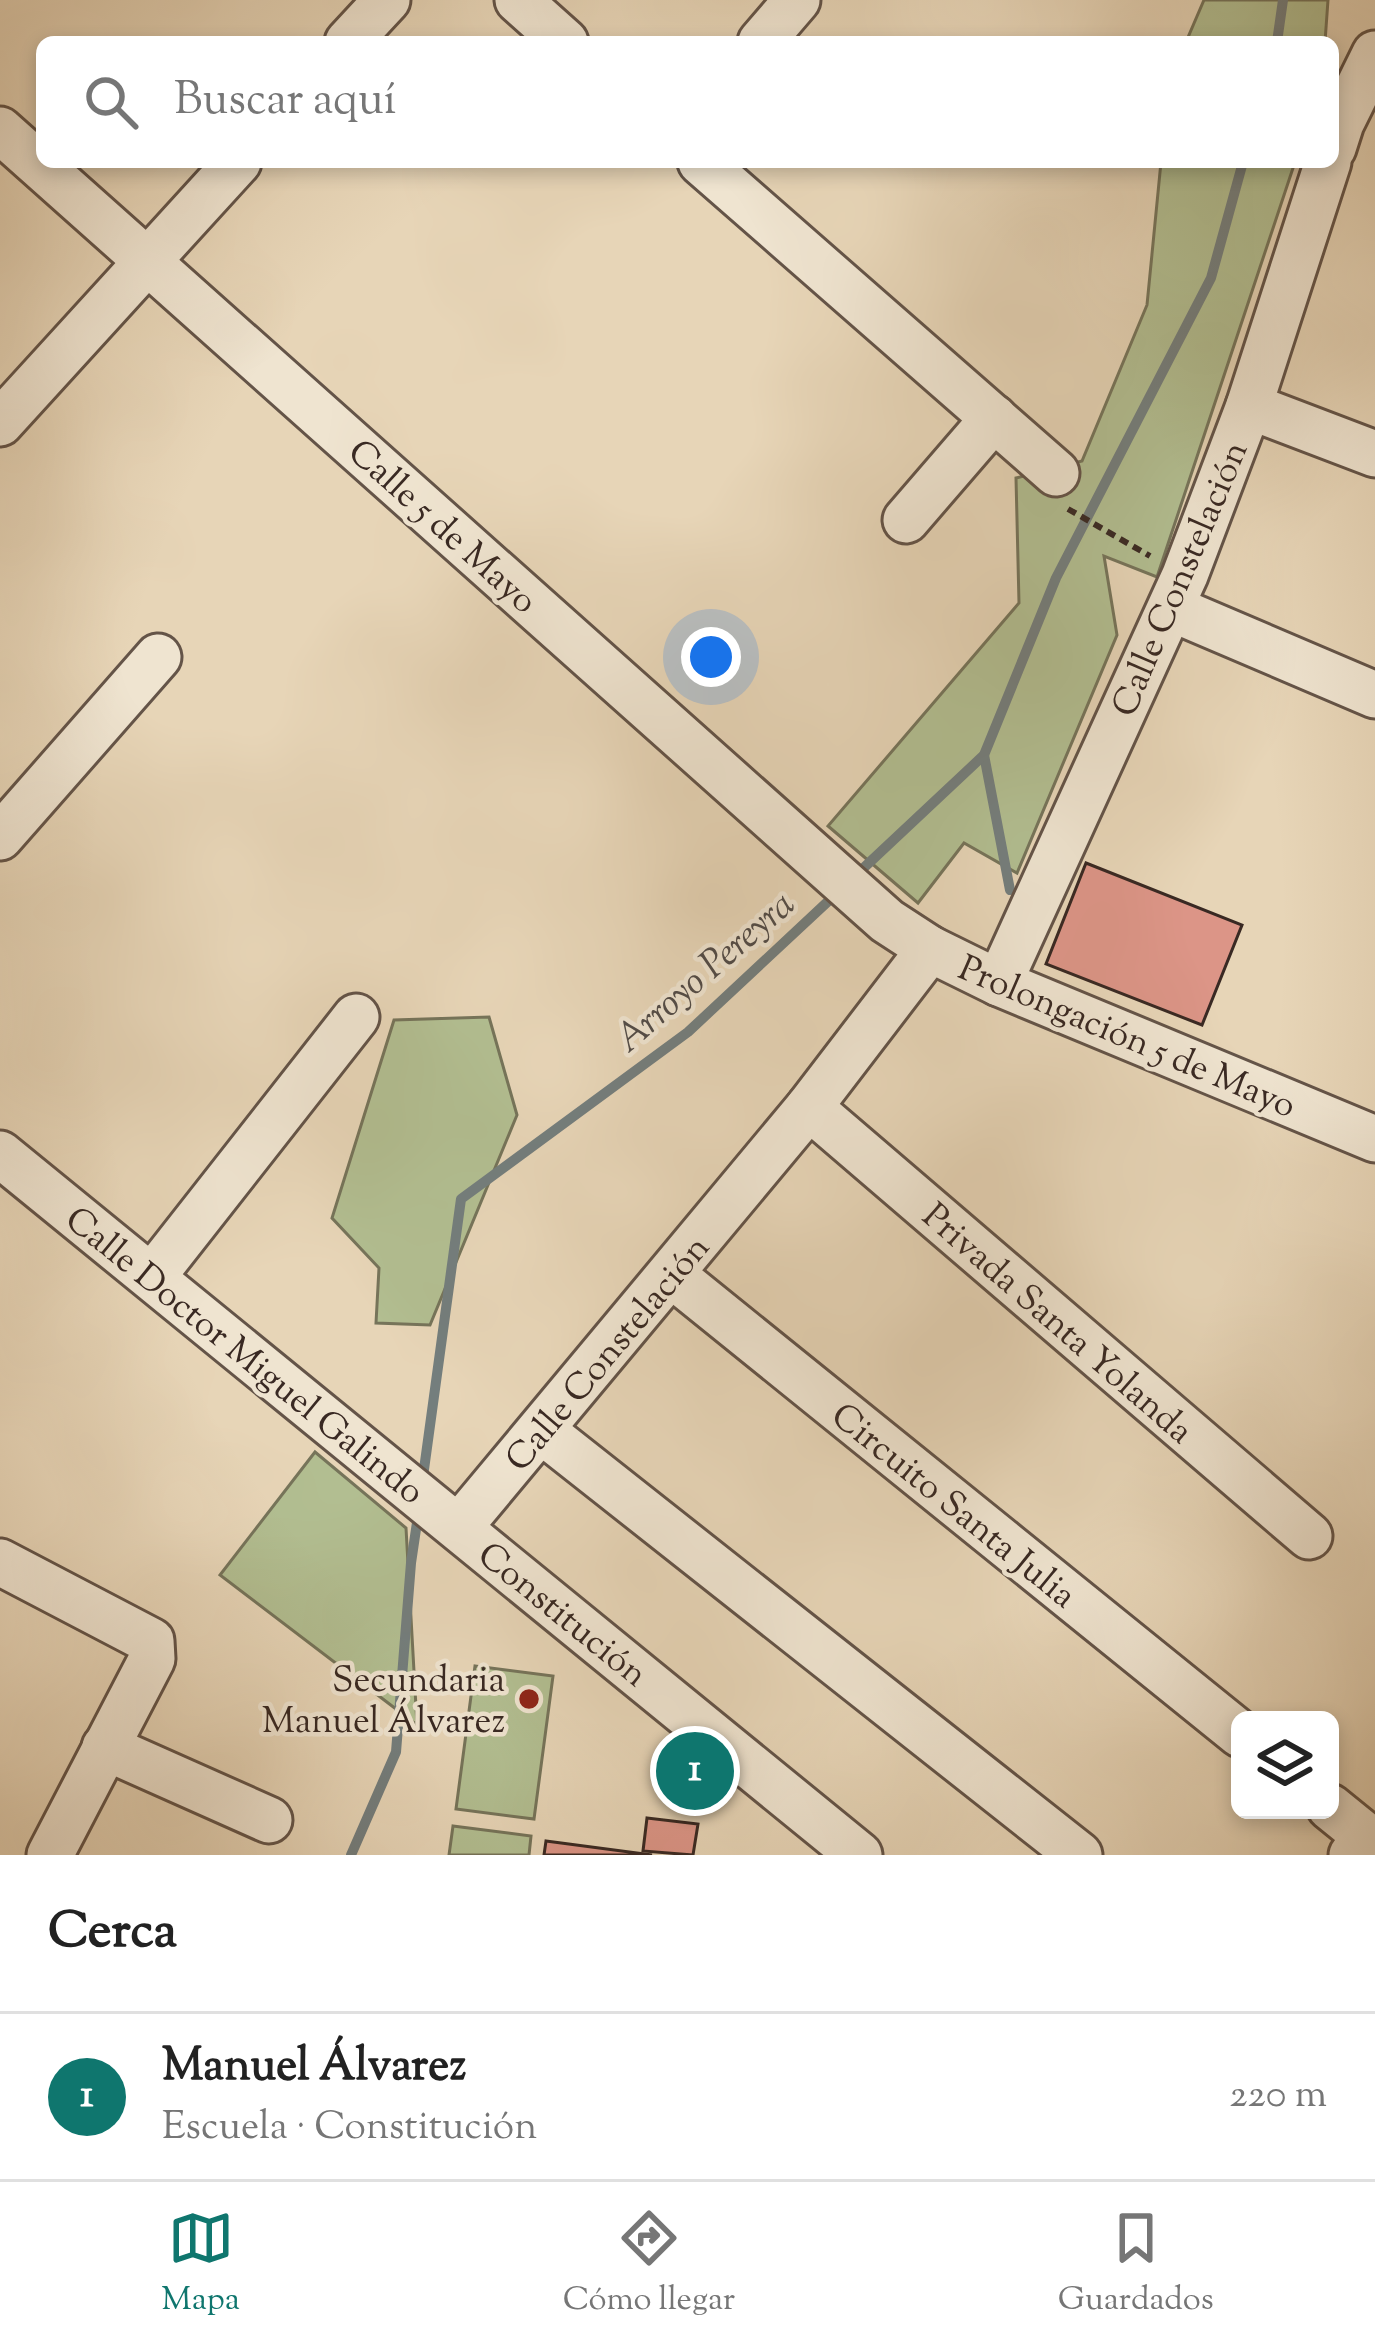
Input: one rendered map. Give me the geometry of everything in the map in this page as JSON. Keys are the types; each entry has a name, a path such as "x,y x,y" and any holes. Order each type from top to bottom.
{"street":[{"path":"353,36 386,0"},
{"path":"518,0 558,36"},
{"path":"766,36 797,0"},
{"path":"1339,129 1375,54"},
{"name":"Calle 5 de Mayo","path":"0,130 36,162"},
{"name":"Calle 5 de Mayo","path":"43,168 887,921"},
{"path":"0,423 232,168"},
{"path":"708,168 994,418 1058,488"},
{"name":"Calle Constelación","path":"999,983 1171,608 1249,406 1326,168"},
{"path":"1249,406 1375,454"},
{"path":"906,520 994,418"},
{"path":"1171,608 1375,695"},
{"path":"0,837 158,657"},
{"name":"Prolongación 5 de Mayo","path":"887,921 930,950 999,983 1375,1139"},
{"name":"Calle Constelación","path":"448,1517 541,1430 809,1107 930,950"},
{"path":"152,1277 356,1017"},
{"name":"Privada Santa Yolanda","path":"809,1107 1309,1536"},
{"name":"Calle Doctor Miguel Galindo","path":"0,1154 448,1517"},
{"name":"Circuito Santa Julia","path":"670,1274 1231,1727"},
{"path":"541,1430 1079,1855"},
{"name":"Constitución","path":"448,1517 859,1855"},
{"path":"0,1562 151,1641 152,1659 50,1855"},
{"path":"105,1747 269,1820"},
{"path":"1339,1814 1367,1837 1352,1855"}],"path":[{"path":"1058,488 1111,536"}],"green space":[{"path":"1204,0 1328,0 1325,36 1189,36"},
{"path":"1160,168 1293,168 1157,577 1104,556 1117,635 1017,873 964,843 918,903 828,826 1019,603 1016,478 1082,461 1147,305"},
{"path":"489,1017 517,1115 430,1325 376,1323 379,1268 332,1218 394,1020"},
{"path":"315,1452 406,1528 417,1725 220,1575"},
{"path":"475,1666 553,1676 534,1819 456,1809"},
{"path":"453,1826 531,1836 529,1855 449,1855"}],"building":[{"path":"1086,863 1242,925 1202,1025 1046,964"},
{"path":"647,1818 698,1824 693,1855 643,1851"},
{"path":"546,1841 652,1855 544,1855"}],"waterway":[{"name":"Arroyo Pereyra","path":"1278,36 1283,0"},
{"name":"Arroyo Pereyra","path":"855,876 984,755 1056,578 1211,278 1241,168"},
{"path":"984,755 1010,890"},
{"name":"Arroyo Pereyra","path":"422,1484 461,1199 688,1032 837,893"},
{"name":"Arroyo Pereyra","path":"351,1855 396,1752 419,1509"}],"place":[{"name":"Secundaria Manuel Álvarez","path":"529,1699"},
{"name":"Manuel Álvarez","path":"695,1771"}]}
